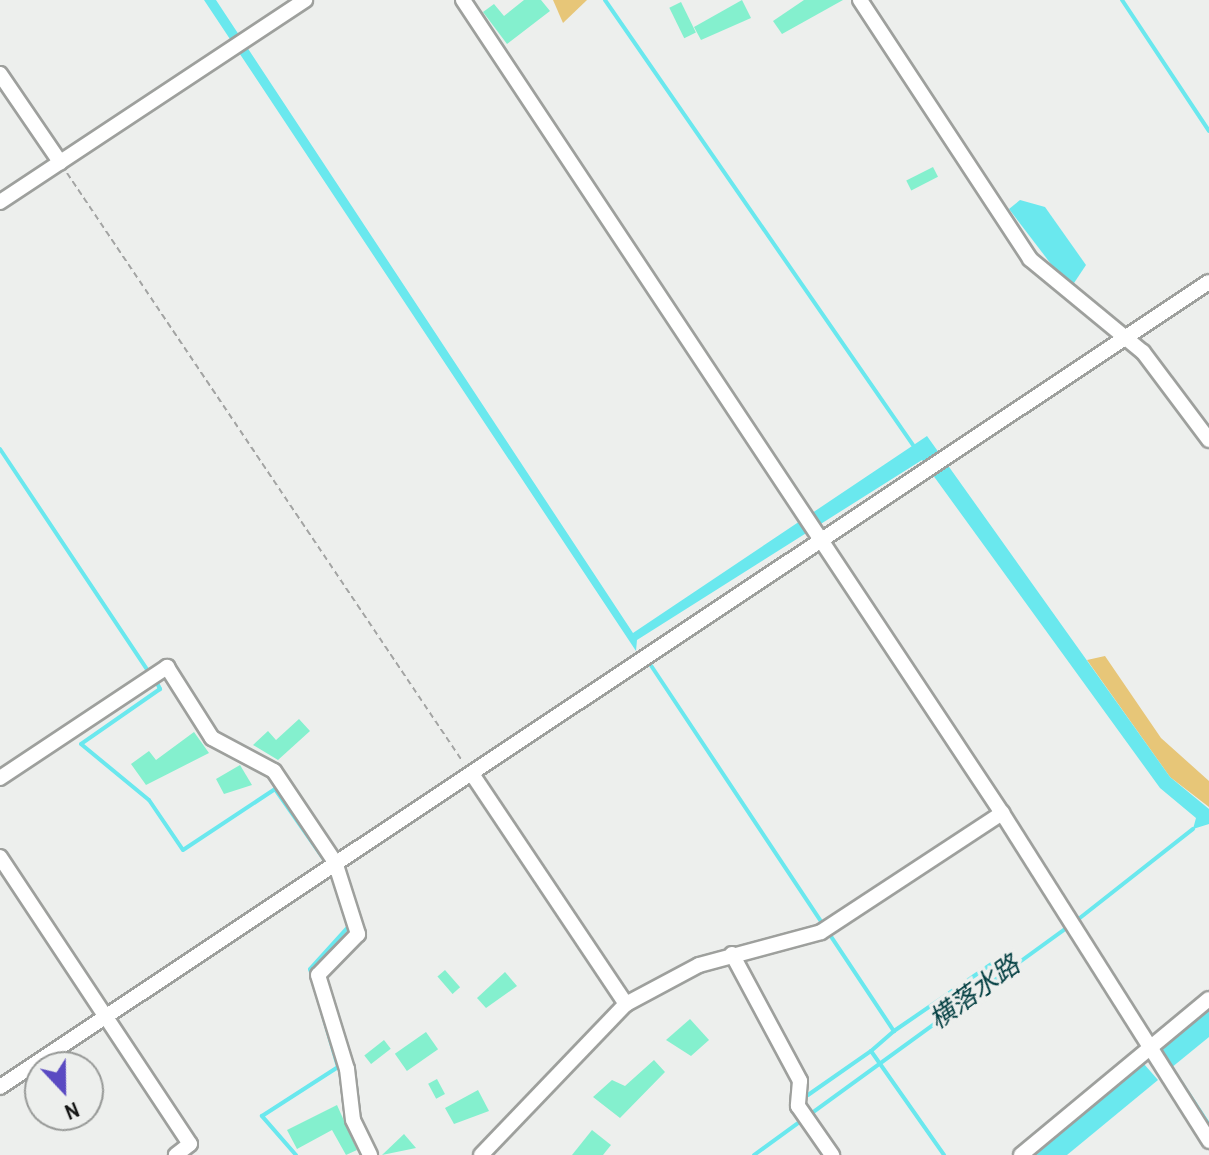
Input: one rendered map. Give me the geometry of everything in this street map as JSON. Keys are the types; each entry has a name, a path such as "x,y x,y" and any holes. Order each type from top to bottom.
{"street":[{"path":"0,202 305,0"},
{"path":"463,0 1002,813 1147,1049 1209,1141"},
{"path":"860,0 1030,259 1161,372 1209,440"},
{"path":"0,74 60,162"},
{"path":"0,1087 1121,337 1209,282"},
{"path":"0,778 167,667 212,738 282,780 335,862 358,934 318,975 347,1069 353,1120 370,1155"},
{"path":"472,774 626,1004"},
{"path":"481,1155 626,1004 732,954 827,928 1002,813"},
{"path":"0,857 190,1144 176,1155"},
{"path":"732,954 800,1081 798,1106 832,1155"},
{"path":"1021,1155 1209,999"}],"path":[{"path":"60,162 472,774"}],"shaded area":[{"path":"553,0 587,0 563,23"},
{"path":"1105,656 1161,738 1209,781 1209,807 1170,777 1087,660"}],"water":[{"path":"204,0 216,0 633,633 927,436 1170,777 1209,809 1209,824 1193,829 1196,818 1160,788 922,460 637,640 636,651"},
{"path":"1020,200 1045,207 1086,265 1070,289 1009,209"},
{"path":"1209,1010 1209,1037 1171,1068 1159,1051"},
{"path":"1144,1064 1158,1080 1067,1155 1035,1155"}],"building":[{"path":"524,0 541,0 550,11 507,44 483,12 494,4 504,16"},
{"path":"742,0 751,18 701,40 694,27"},
{"path":"804,0 843,0 782,34 773,21"},
{"path":"681,2 696,33 684,38 669,8"},
{"path":"933,167 938,177 911,190 906,181"},
{"path":"299,719 310,731 278,760 253,745 268,731 276,740"},
{"path":"194,732 209,753 146,785 131,764 149,751 156,760"},
{"path":"240,765 252,785 224,794 216,779"},
{"path":"445,970 460,987 453,994 437,977"},
{"path":"505,972 517,986 486,1008 477,998"},
{"path":"690,1019 709,1040 691,1056 666,1040"},
{"path":"426,1032 438,1049 407,1071 395,1054"},
{"path":"384,1040 391,1049 371,1064 364,1055"},
{"path":"654,1060 665,1072 620,1118 593,1097 612,1080 625,1086"},
{"path":"437,1079 445,1094 436,1099 428,1084"},
{"path":"478,1090 489,1111 454,1124 445,1108"},
{"path":"337,1105 357,1150 346,1155 332,1130 297,1149 287,1130"},
{"path":"592,1130 611,1145 603,1155 572,1155"},
{"path":"404,1134 416,1148 382,1155"}],"waterway":[{"path":"605,0 913,445"},
{"path":"1122,0 1209,131"},
{"path":"0,449 148,671"},
{"path":"650,664 894,1031 871,1051 944,1155"},
{"path":"157,683 160,689 81,744 149,800 183,850 275,789 323,858"},
{"name":"横落水路","path":"1076,921 1193,829"},
{"path":"312,976 310,969 349,926"},
{"name":"横落水路","path":"754,1155 1069,926"},
{"path":"894,1031 996,961"},
{"path":"296,1155 262,1116 338,1067 322,1012"},
{"path":"808,1095 871,1051"},
{"path":"1173,1070 1209,1125"}]}
